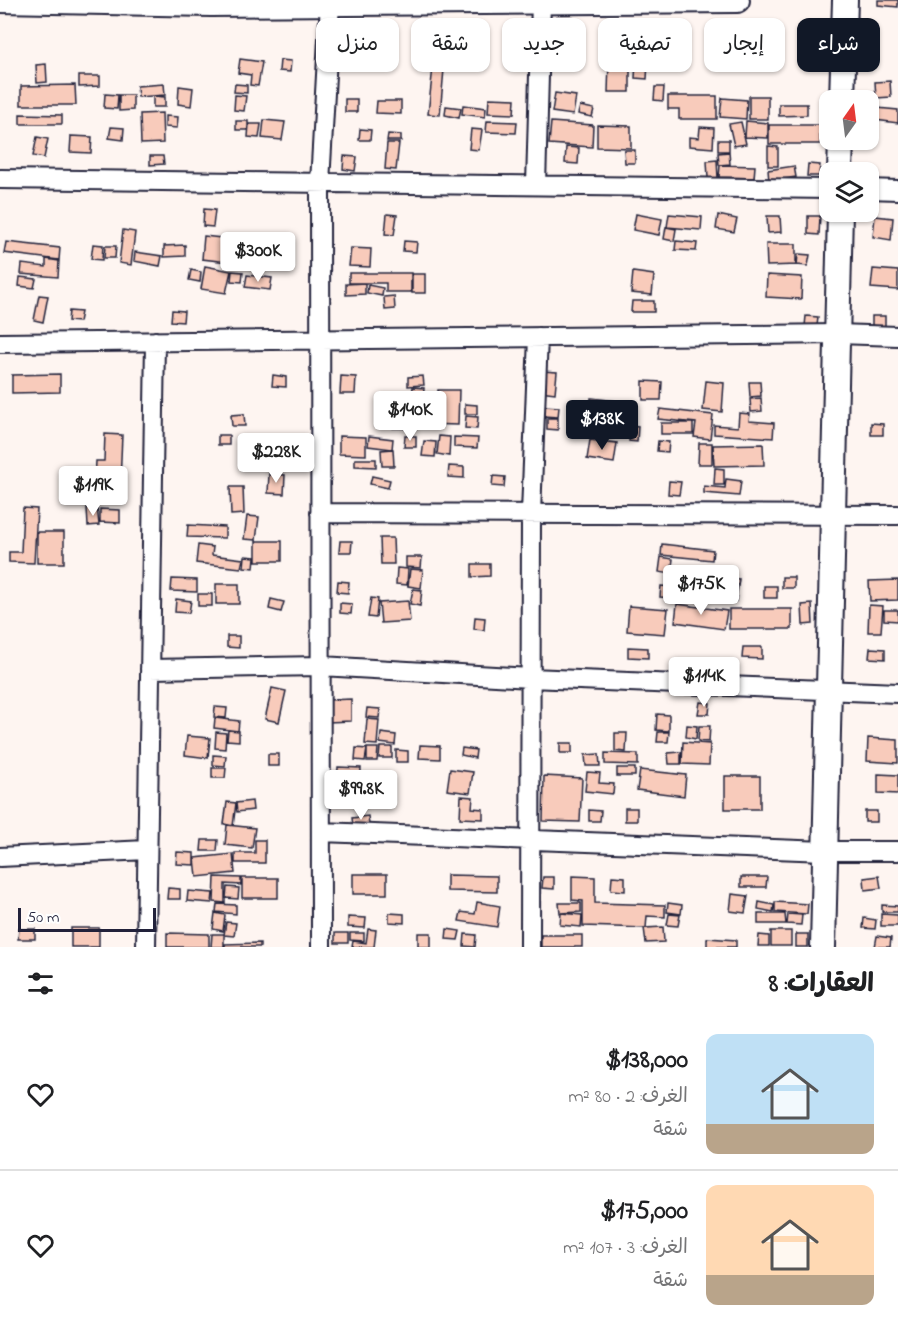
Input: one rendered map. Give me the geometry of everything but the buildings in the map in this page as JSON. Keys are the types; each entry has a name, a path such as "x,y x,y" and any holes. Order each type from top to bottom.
{"street":[{"path":"0,0 330,3 736,0"},
{"path":"842,90 844,0"},
{"path":"536,185 541,1"},
{"path":"321,947 320,183 330,3"},
{"path":"0,179 819,189"},
{"path":"879,189 898,190"},
{"path":"823,947 840,222"},
{"path":"0,343 837,334 898,336"},
{"path":"530,947 531,513 538,337"},
{"path":"146,947 154,341"},
{"path":"320,513 898,515"},
{"path":"150,669 321,666 530,678 898,693"},
{"path":"321,832 825,851 898,851"},
{"path":"0,857 147,850"}]}
